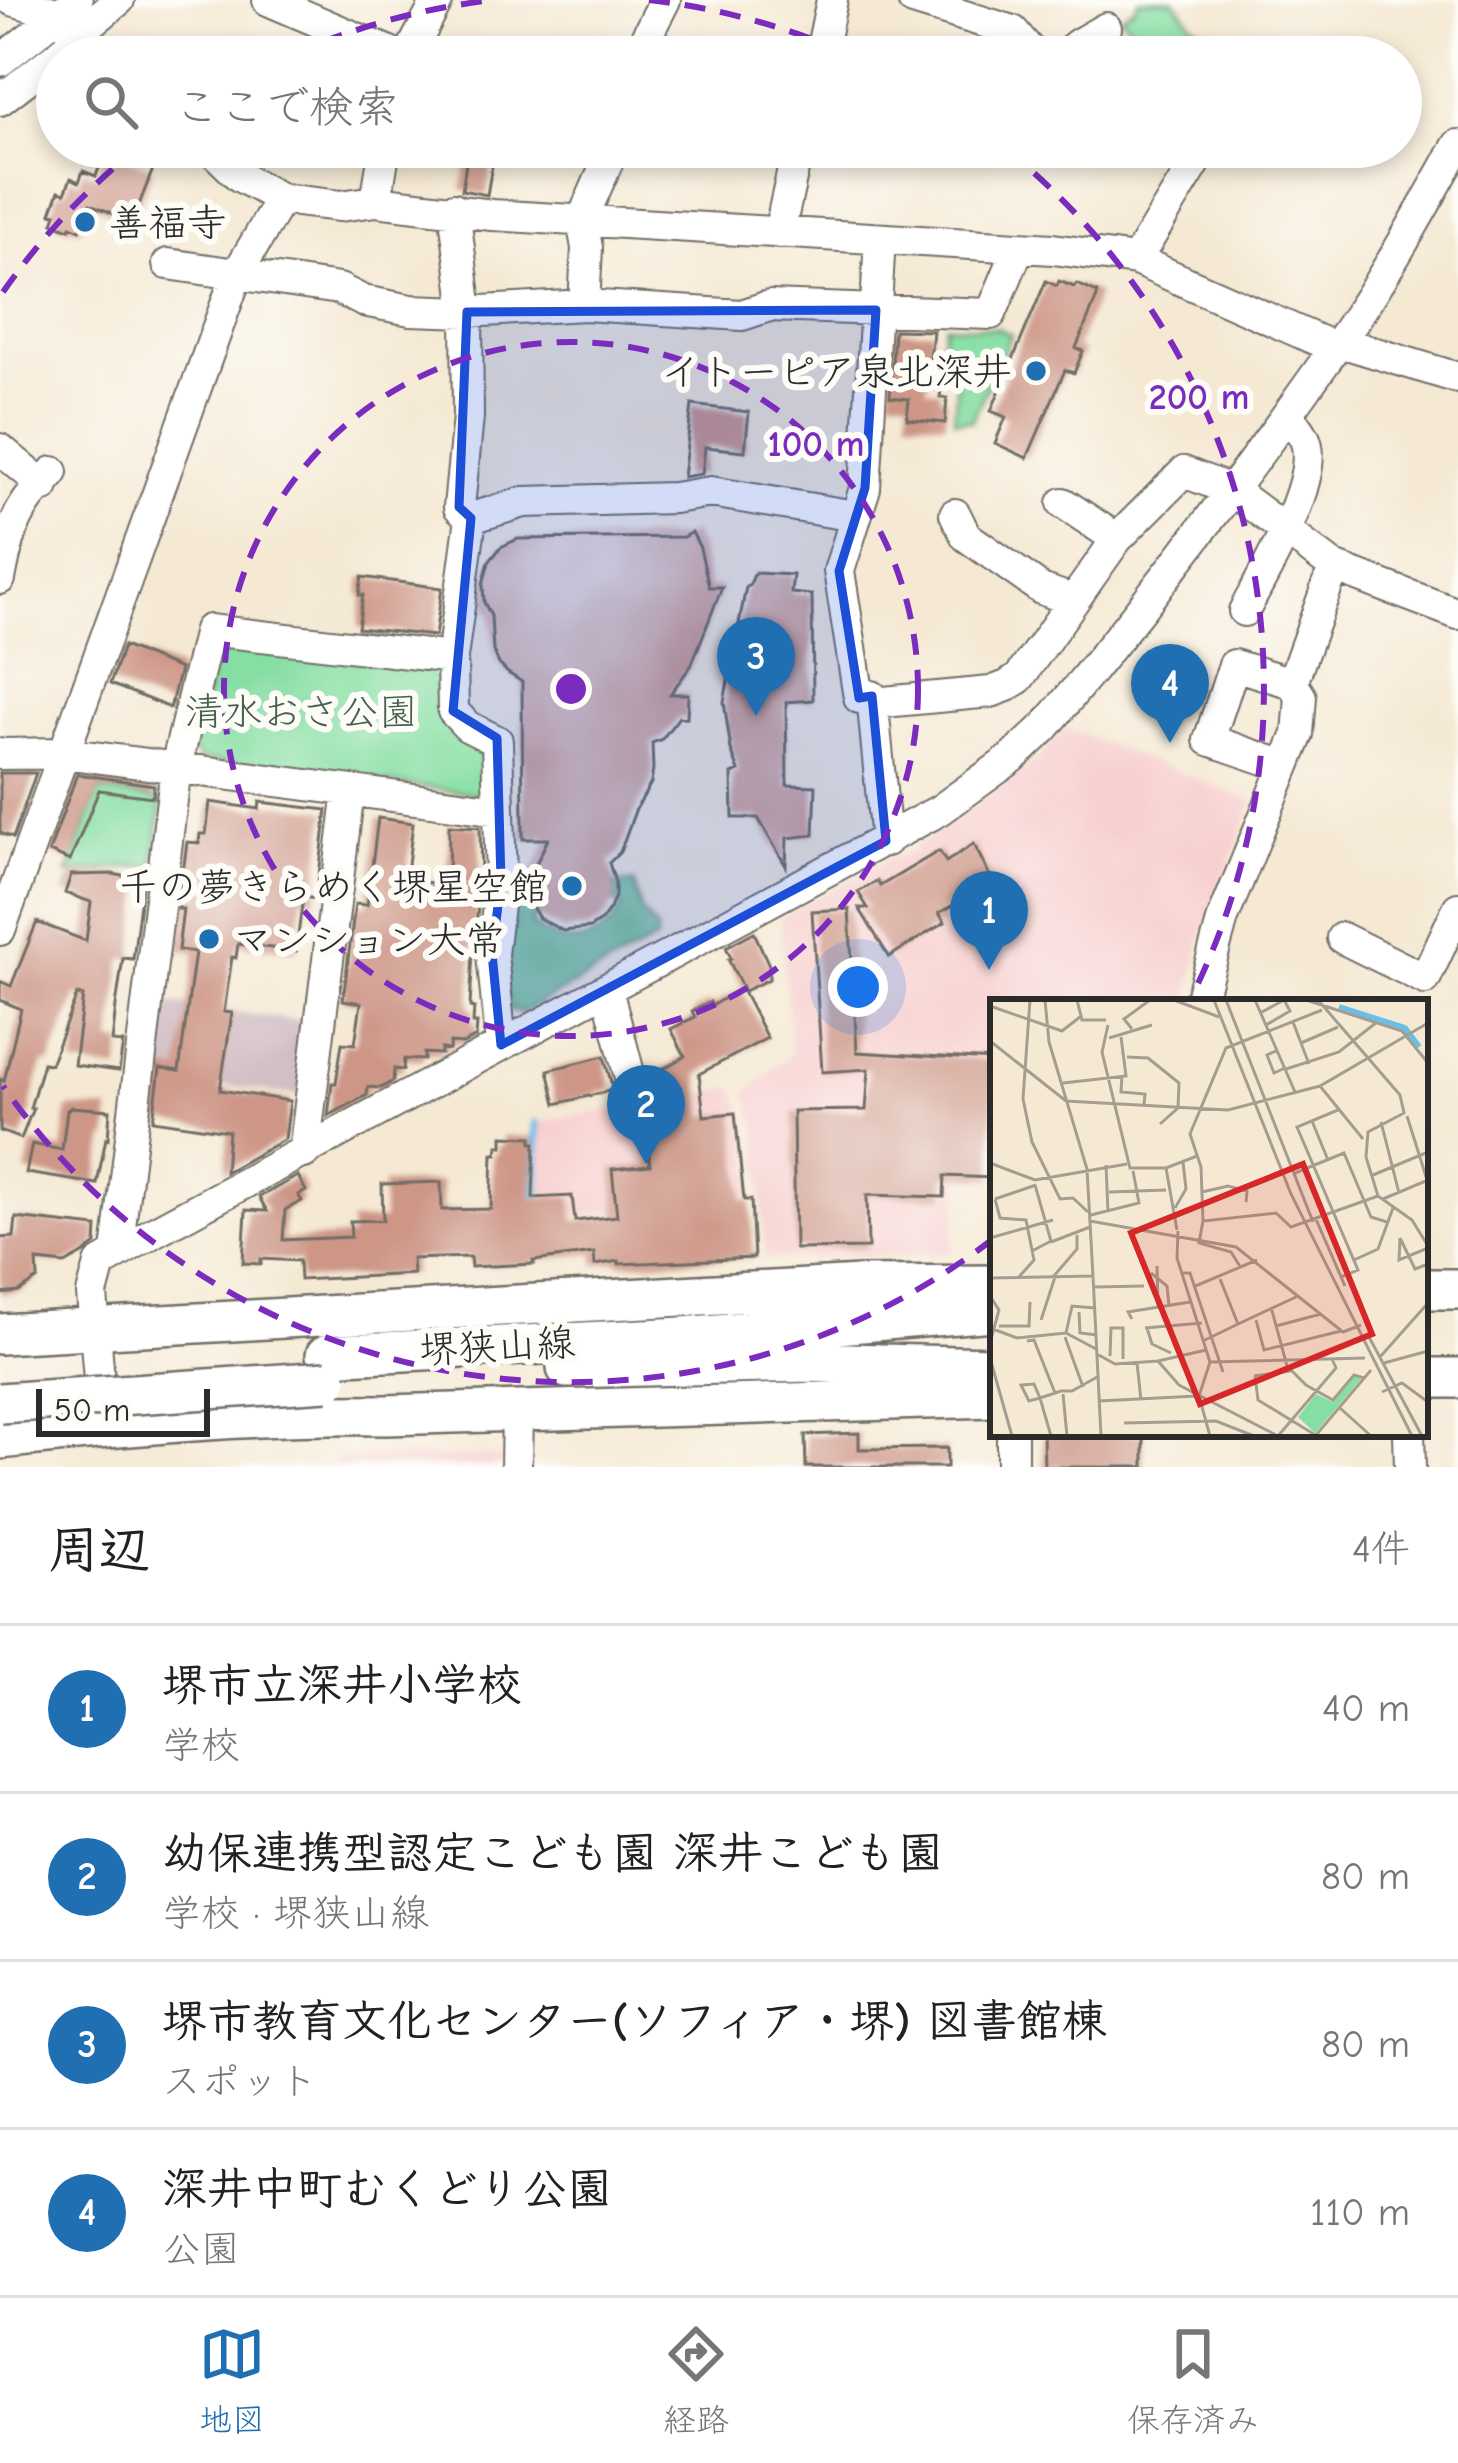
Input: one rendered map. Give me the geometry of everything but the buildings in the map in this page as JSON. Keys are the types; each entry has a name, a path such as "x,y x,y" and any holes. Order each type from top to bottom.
{"main road":[{"path":"0,1334 860,1286 990,1285"},
{"name":"堺狭山線","path":"0,1403 326,1368 990,1310"},
{"name":"堺狭山線","path":"0,1377 809,1362 990,1366"},
{"path":"0,1439 303,1414 990,1397"}],"street":[{"path":"12,0 71,26 119,0"},
{"path":"268,0 354,36"},
{"path":"416,36 437,0"},
{"path":"646,36 664,0"},
{"path":"824,36 832,0"},
{"path":"913,0 1017,36"},
{"path":"1092,36 1106,28"},
{"path":"0,62 36,44"},
{"path":"0,100 36,62"},
{"path":"103,1428 92,1294 100,1264 940,811 1046,727 1233,491 1337,345 1458,145"},
{"path":"231,168 280,200 340,206 376,201 492,214 1019,247 1136,260 1337,345 1458,378"},
{"path":"376,201 382,168"},
{"path":"584,305 587,248 582,220 605,168"},
{"path":"779,233 793,168"},
{"path":"1136,260 1192,168"},
{"path":"0,930 237,274 280,200"},
{"path":"454,208 467,312 468,416 459,508 471,518"},
{"path":"880,238 865,488 839,571 860,698 872,696 886,841"},
{"path":"168,264 339,289 363,302 411,310 467,312 584,305 742,316 769,306 991,314 1019,247"},
{"path":"1244,611 1305,480 1306,440 1287,415"},
{"path":"0,449 48,479 28,499 3,542 0,579"},
{"path":"872,703 991,692 1019,678 1117,539 1184,472 1233,491 1334,567 1458,614"},
{"path":"471,518 524,502 674,499 711,492 855,516"},
{"path":"1064,503 1117,539"},
{"path":"955,514 966,536 1041,589 1072,600"},
{"path":"471,518 452,658 453,711 467,726 497,741 501,881 492,954 501,1045"},
{"path":"1292,683 1334,567"},
{"path":"117,1252 176,767 209,630 452,658"},
{"path":"1201,999 1223,918 1285,766 1298,734 1300,716 1301,697 1292,683 1234,665 1209,740 1285,766"},
{"path":"0,754 63,753 499,810"},
{"path":"304,1153 349,790"},
{"path":"1342,938 1425,979 1458,908"},
{"path":"607,989 636,1100"},
{"path":"516,1467 517,1409"},
{"path":"1409,1437 1410,1467"}],"highlighted area":[{"path":"876,310 865,488 839,571 859,698 872,696 886,841 501,1045 492,954 501,881 497,738 453,711 471,518 459,507 467,312"}],"shaded area":[{"path":"1064,728 1253,801 1202,937 1188,999 990,999 990,1182 962,1177 951,1253 765,1259 758,1129 746,1092 791,1054 780,917 889,859 915,852 916,845 1039,757"},
{"path":"160,1002 309,1022 300,1096 149,1076"},
{"path":"736,1088 749,1134 752,1194 543,1222 539,1122 680,1094"},
{"path":"502,1456 502,1467 333,1467 338,1457"}],"green space":[{"path":"1139,0 1174,0 1204,31 1200,36 1140,36 1121,17"},
{"path":"945,325 997,328 1011,335 972,420 954,420 957,374 936,373"},
{"name":"清水おさ公園","path":"225,642 437,668 481,739 488,788 479,794 200,760 193,750 217,647"},
{"path":"99,791 162,800 154,865 68,873"},
{"path":"513,874 528,874 528,896 536,917 531,923 569,941 581,941 603,930 622,907 614,902 616,884 634,883 642,913 657,930 656,940 522,1013 508,1009 501,947"}],"waterway":[{"path":"536,1123 538,1206"}],"place":[{"name":"善福寺","path":"85,222"},
{"name":"イトーピア泉北深井","path":"1036,371"},
{"name":"堺市教育文化センター(ソフィア・堺) 図書館棟","path":"756,716"},
{"name":"深井中町むくどり公園","path":"1170,743"},
{"name":"千の夢きらめく堺星空館","path":"572,886"},
{"name":"マンション大常","path":"209,939"},
{"name":"堺市立深井小学校","path":"989,970"},
{"name":"幼保連携型認定こども園 深井こども園","path":"646,1164"}]}
